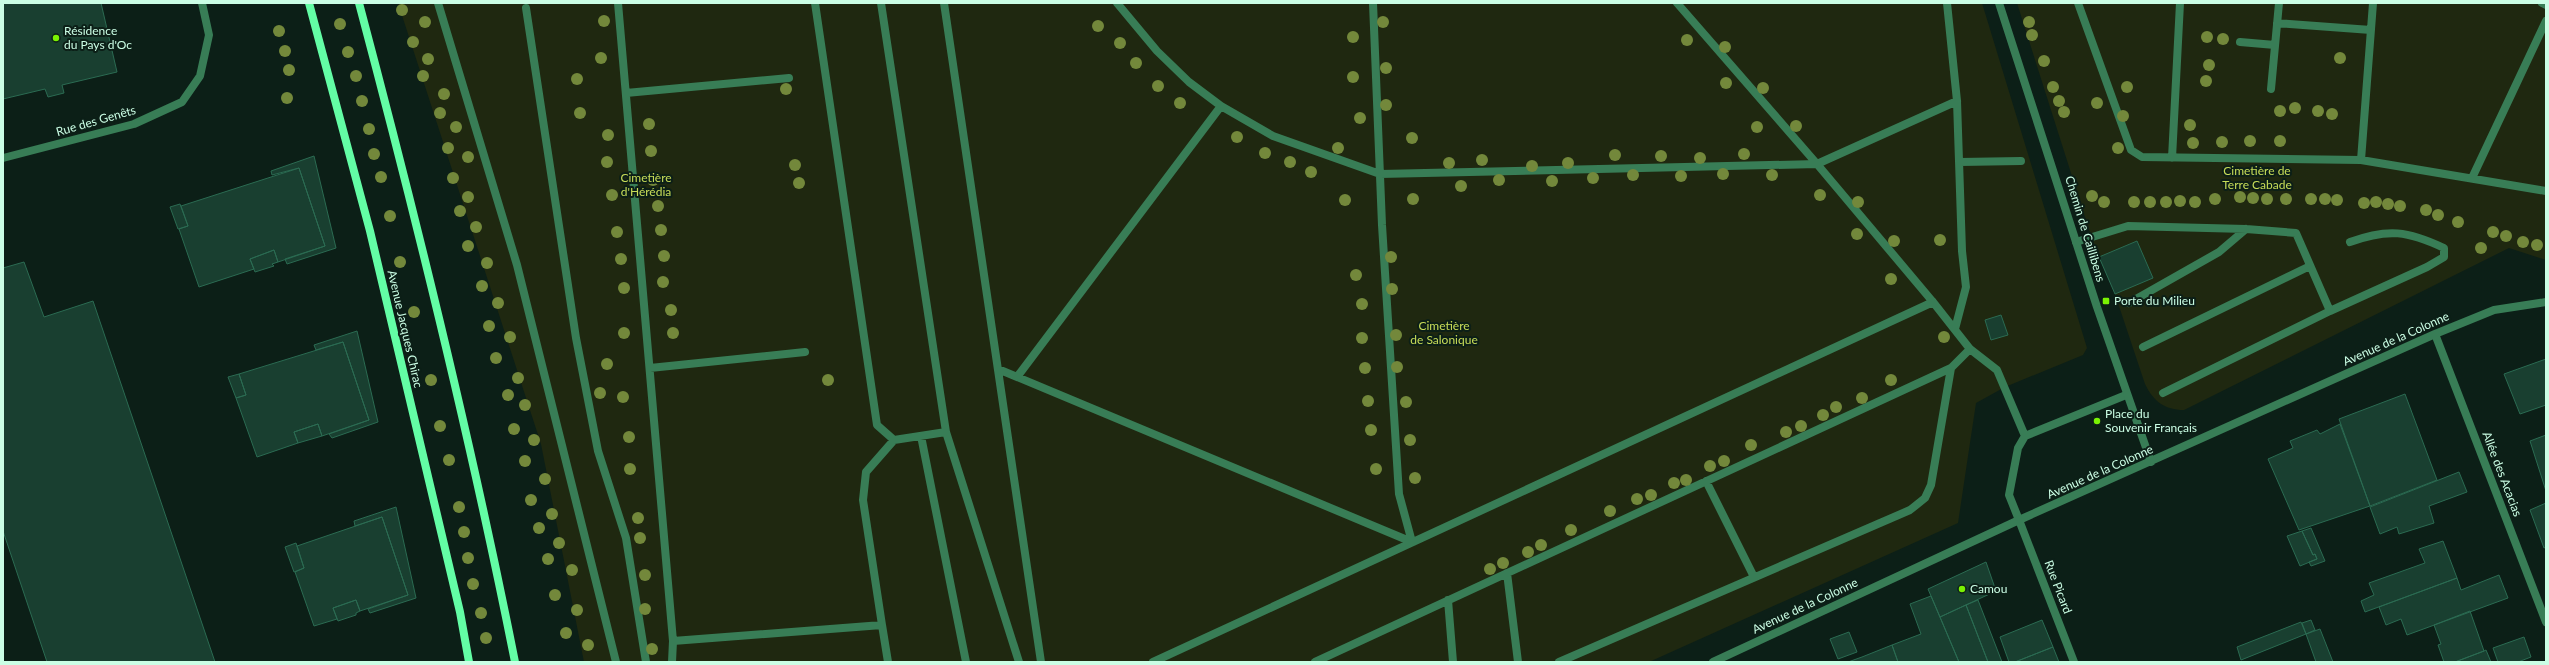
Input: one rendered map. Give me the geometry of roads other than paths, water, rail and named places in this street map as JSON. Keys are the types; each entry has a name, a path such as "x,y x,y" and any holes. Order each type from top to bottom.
{"main road":[{"name":"Avenue Jacques Chirac","path":"309,3 372,238 460,612 469,662"},
{"path":"359,3 407,183 456,386 515,662"}],"street":[{"name":"Rue des Genêts","path":"3,158 134,124 182,102 200,76 209,35 202,3"},
{"path":"438,3 517,265 616,662"},
{"path":"618,3 673,641 672,662"},
{"path":"815,3 877,425 894,440"},
{"path":"881,3 946,432 1019,662"},
{"path":"944,3 1041,662"},
{"path":"1117,3 1157,51 1189,82 1221,106 1273,136 1380,174 1817,164 1957,101"},
{"path":"1373,3 1380,174 1399,494 1412,542"},
{"path":"1677,3 1817,164 1933,302 1970,349 1997,370 2025,436 2126,395"},
{"path":"1947,3 1957,101 1962,251 1966,287 1955,329"},
{"name":"Chemin de Caillibens","path":"1999,3 2126,395 2151,462"},
{"path":"2078,3 2131,150 2142,157 2361,160 2546,191"},
{"path":"2172,158 2180,3"},
{"path":"2271,89 2279,3"},
{"path":"2361,160 2373,3"},
{"path":"2542,3 2546,5"},
{"path":"526,8 576,338 598,451 626,538 646,662"},
{"path":"2472,178 2546,21"},
{"path":"2277,23 2371,30"},
{"path":"2240,42 2275,45"},
{"path":"626,93 789,78"},
{"path":"1016,377 1221,106"},
{"path":"1960,162 2021,161"},
{"path":"2076,242 2128,226 2246,229 2296,234 2330,311"},
{"path":"2129,303 2219,252 2246,229"},
{"path":"2163,393 2330,311 2427,267 2444,257 2444,248 2410,235 2392,232 2350,242"},
{"path":"2143,347 2310,266"},
{"path":"1153,662 1933,302"},
{"name":"Avenue de la Colonne","path":"1714,662 2019,520 2435,334 2494,310 2546,302"},
{"name":"Allée des Acacias","path":"2435,334 2546,622"},
{"path":"1315,662 1951,368 1970,349"},
{"path":"650,368 805,352"},
{"path":"1559,662 1910,510 1925,498 1931,485 1951,368"},
{"path":"998,369 1412,542"},
{"path":"888,662 863,500 866,472 894,440 946,432"},
{"path":"921,436 966,662"},
{"name":"Rue Picard","path":"2025,436 2018,448 2009,495 2074,662"},
{"path":"1706,481 1754,577"},
{"path":"1506,573 1518,662"},
{"path":"1448,600 1454,662"},
{"path":"673,641 882,625"}],"place":[{"name":"Résidence du Pays d'Oc","path":"56,38"},
{"name":"Porte du Milieu","path":"2106,301"},
{"name":"Place du Souvenir Français","path":"2097,421"},
{"name":"Camou","path":"1962,589"}],"park label":[{"name":"Cimetière de Terre Cabade","path":"2257,178"},
{"name":"Cimetière d'Hérédia","path":"646,185"},
{"name":"Cimetière de Salonique","path":"1444,333"}]}
